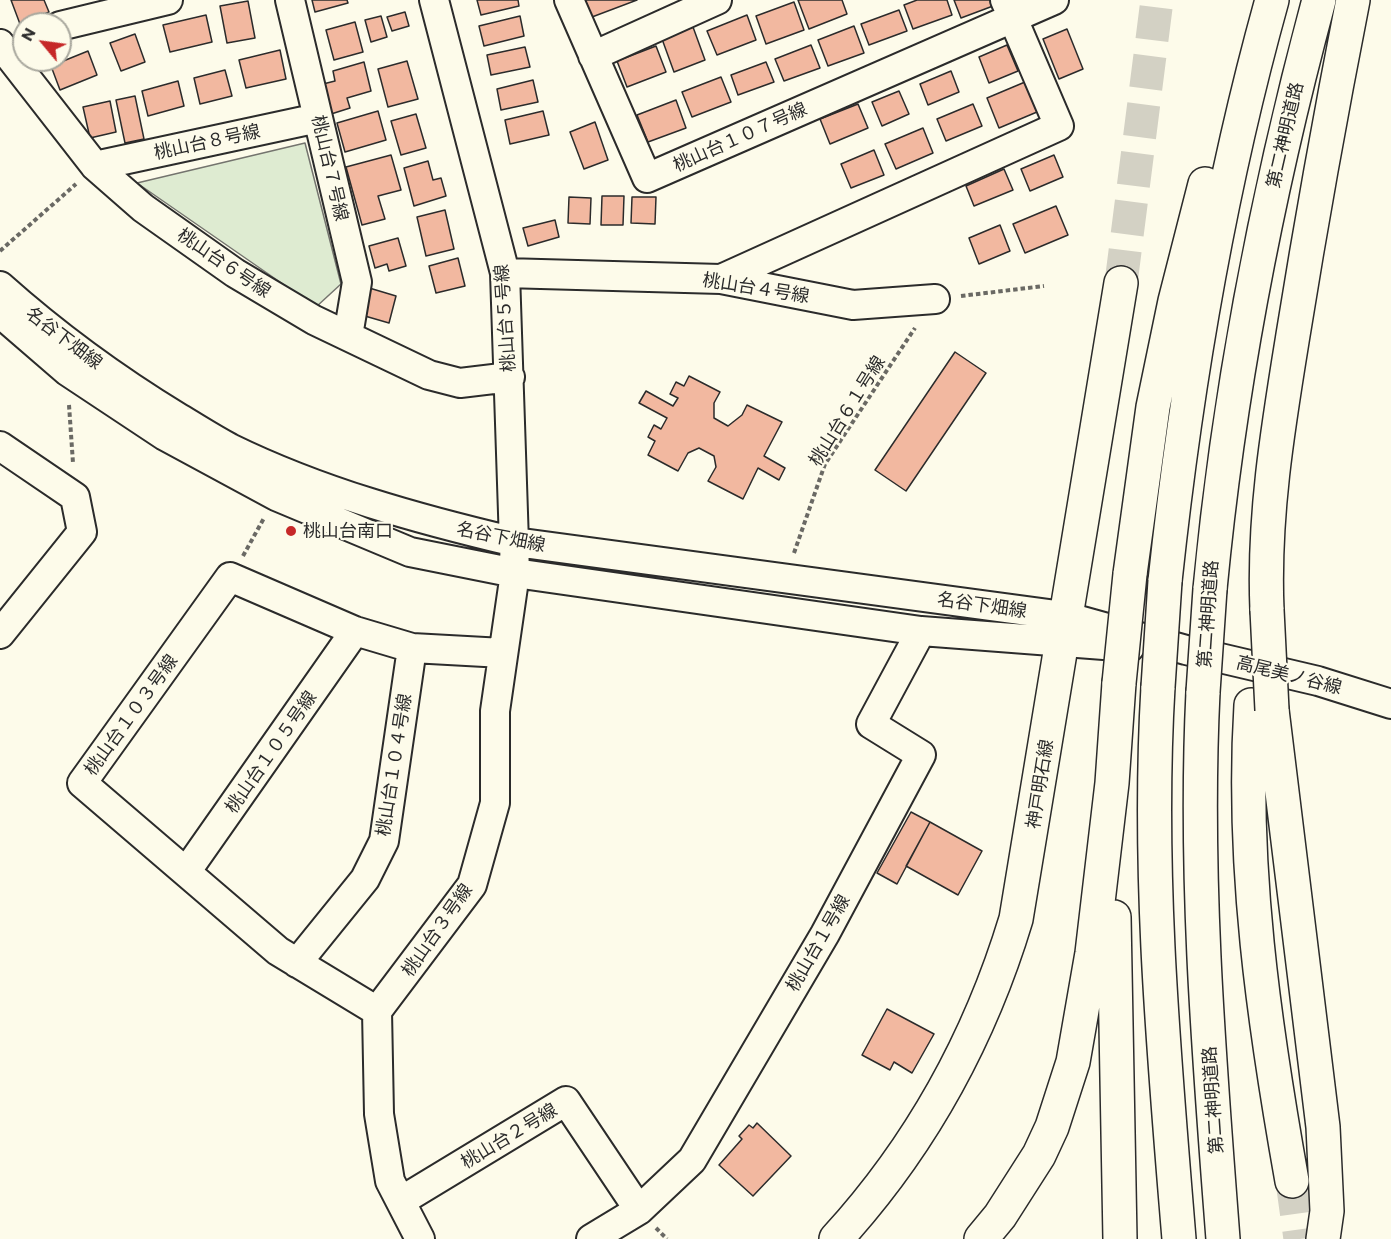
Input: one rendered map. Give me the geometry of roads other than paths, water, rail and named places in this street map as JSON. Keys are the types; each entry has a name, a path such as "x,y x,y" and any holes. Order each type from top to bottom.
{"main road":[{"path":"981,1239 1000,1216 1039,1155 1052,1127 1073,1062 1092,953 1112,783 1130,574 1153,407 1175,301 1238,58 1256,0"},
{"path":"1179,1239 1164,1059 1158,944 1156,787 1158,687 1165,581 1185,407 1203,299 1239,131 1272,0"},
{"name":"第二神明道路","path":"1223,1239 1209,1055 1201,832 1203,692 1210,589 1230,415 1250,297 1273,182 1319,0"},
{"path":"1292,1181 1264,1018 1257,952 1250,817 1262,707 1265,561 1275,446 1320,170 1353,0"},
{"name":"神戸明石線","path":"836,1239 880,1187 916,1136 976,1032 999,976 1017,919 1121,283"},
{"path":"1262,707 1323,1126 1327,1172 1323,1239"},
{"path":"1112,783 1120,1239"}],"street":[{"path":"72,23 168,0"},
{"name":"桃山台７号線","path":"290,0 357,282 348,336"},
{"name":"桃山台５号線","path":"434,0 505,273 515,573"},
{"name":"桃山台１０７号線","path":"569,0 647,178 1009,8"},
{"path":"593,56 717,0"},
{"path":"722,279 1059,126 1009,8 1054,0"},
{"name":"桃山台６号線","path":"0,42 96,166 143,208 235,273 314,320 429,375 460,383 510,377"},
{"name":"桃山台８号線","path":"96,166 318,118"},
{"name":"桃山台４号線","path":"505,273 722,279 853,305 934,299"},
{"name":"名谷下畑線","path":"0,286 48,329 138,393 229,448 317,484 434,523 515,542 785,579 1063,630"},
{"name":"名谷下畑線","path":"0,313 67,371 165,436 276,496 410,552 515,573 921,631 1063,630"},
{"path":"0,446 75,497 82,532 0,634"},
{"name":"桃山台３号線","path":"376,1011 420,957 472,885 495,803 495,711 515,573"},
{"name":"桃山台１０３号線","path":"355,631 230,577 82,783 278,951 376,1011"},
{"name":"高尾美ノ谷線","path":"1063,630 1186,650 1318,681 1391,704"},
{"path":"355,631 412,648 503,653"},
{"name":"桃山台１０５号線","path":"186,872 355,631"},
{"name":"桃山台１号線","path":"591,1239 639,1210 692,1160 825,934 921,755 871,724 921,631"},
{"name":"桃山台１０４号線","path":"297,963 365,879 384,841 412,648"},
{"path":"376,1011 379,1114 390,1181 420,1239"},
{"name":"桃山台２号線","path":"400,1201 566,1101 639,1210"}],"tunnel":[{"path":"1121,283 1157,0"},
{"path":"1292,1181 1300,1239"}],"place":[{"name":"桃山台南口","path":"291,531"}]}
